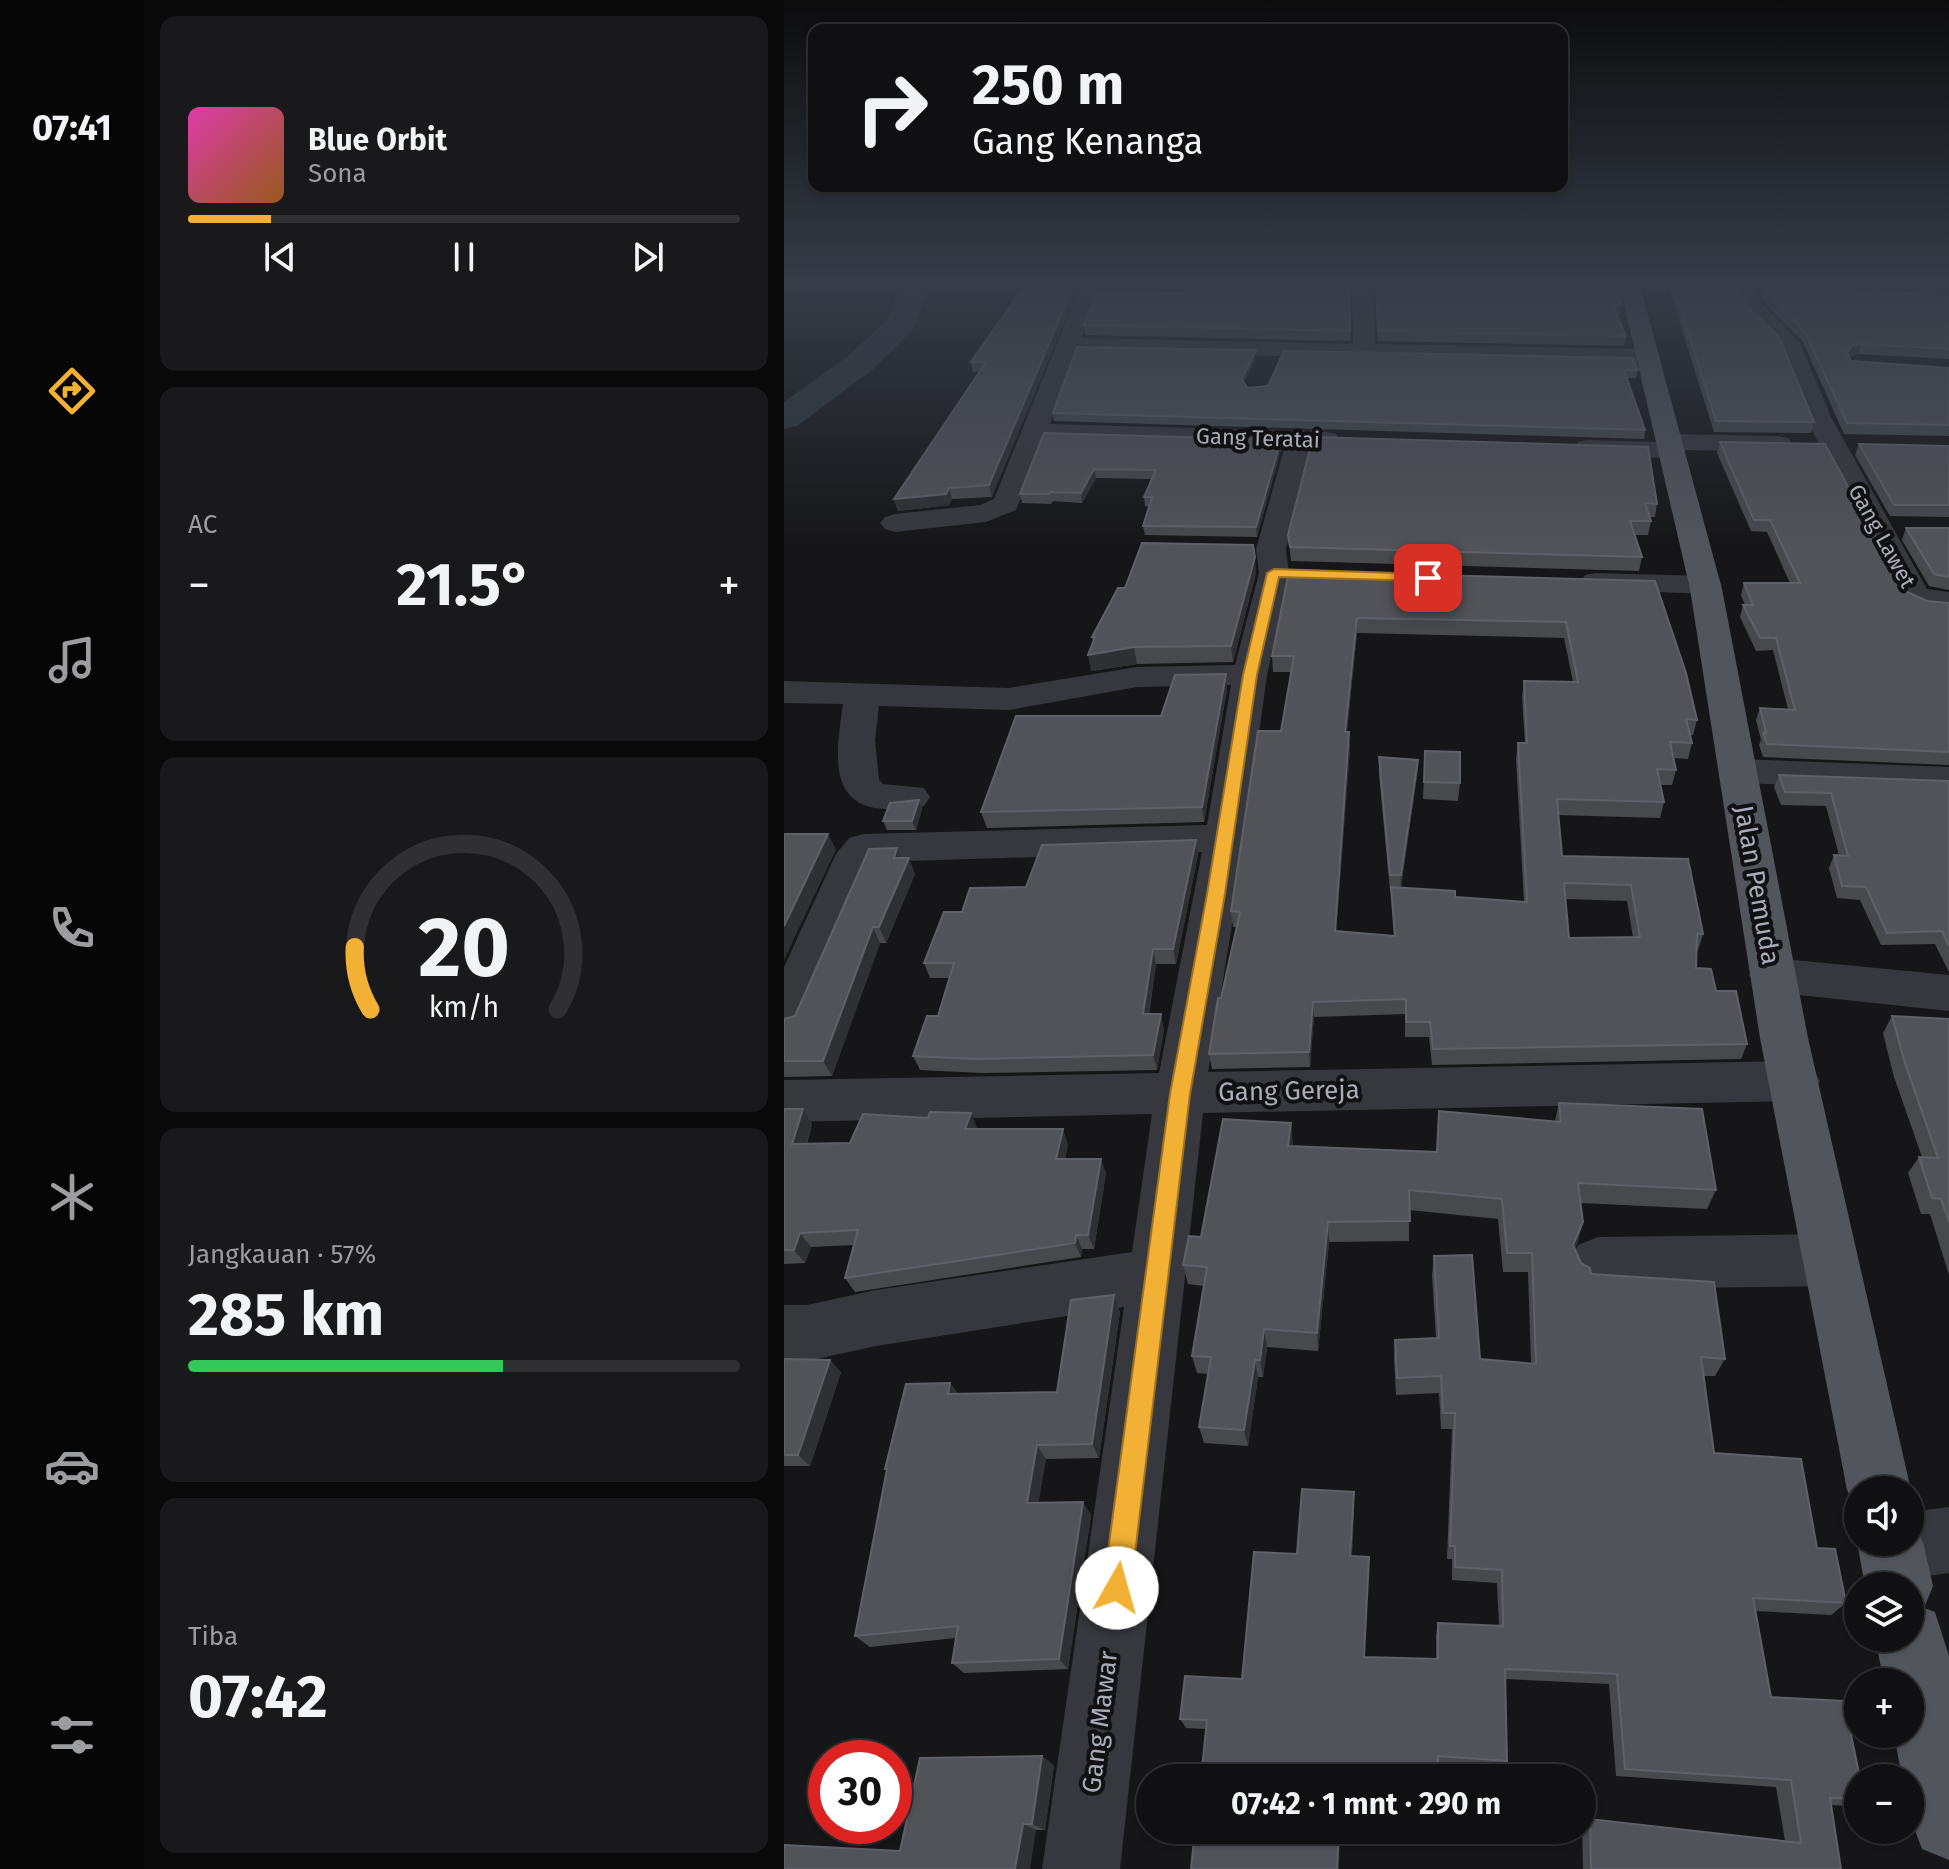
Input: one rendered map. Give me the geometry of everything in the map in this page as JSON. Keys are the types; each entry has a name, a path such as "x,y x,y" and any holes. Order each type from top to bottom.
{"main road":[{"name":"Jalan Pemuda","path":"1648,369 1673,446 1706,585 1772,975 1828,1260 1885,1476"},
{"path":"1913,1652 1949,1822"}],"street":[{"path":"895,523 986,513 1006,504 1059,369"},
{"name":"Gang Lawet","path":"1799,369 1818,417 1848,445 1891,528 1914,595 1922,600 1949,602"},
{"name":"Gang Teratai","path":"1036,431 1324,440"},
{"name":"Gang Mawar","path":"1081,1869 1180,1094 1250,675 1272,561 1324,440"},
{"path":"1567,448 1848,445"},
{"path":"1567,582 1706,585"},
{"path":"784,692 862,697 1009,699 1137,677 1250,675"},
{"path":"862,697 857,740 860,785 874,796 910,797"},
{"path":"1738,771 1949,779"},
{"path":"784,1017 857,854 863,848 1225,838"},
{"path":"1772,975 1949,993"},
{"name":"Gang Gereja","path":"784,1101 1795,1081"},
{"path":"1598,1263 1828,1260"},
{"path":"784,1333 807,1333 876,1318 1157,1275"}],"building":[{"path":"981,369 1038,369 989,485 949,488 946,494 894,499"},
{"path":"1069,369 1247,369 1242,379 1247,388 1268,386 1276,369 1638,369 1624,370 1645,430 1053,413"},
{"path":"1700,369 1792,369 1814,422 1716,421"},
{"path":"1822,369 1949,369 1949,425 1847,423"},
{"path":"1044,433 1281,440 1256,527 1143,526 1152,497 1144,497 1156,470 1094,469 1081,493 1020,494"},
{"path":"1313,437 1648,447 1657,504 1645,503 1651,521 1630,521 1642,557 1290,547 1288,535"},
{"path":"1720,442 1825,444 1905,591 1927,601 1949,603 1949,752 1767,744 1760,708 1795,710 1776,638 1760,638 1743,605 1753,605 1744,583 1800,583 1770,520 1754,520"},
{"path":"1859,444 1949,446 1949,505 1894,505"},
{"path":"1906,528 1949,528 1949,577 1934,574"},
{"path":"1142,543 1253,545 1255,557 1231,646 1134,647 1088,655 1095,637 1092,637 1118,588 1125,588"},
{"path":"1289,571 1655,581 1686,673 1697,720 1686,719 1692,743 1670,742 1676,770 1657,769 1664,802 1557,799 1562,856 1688,859 1703,934 1697,934 1696,968 1711,969 1716,991 1736,991 1747,1044 1433,1049 1430,1022 1406,1022 1406,999 1313,1002 1309,1052 1209,1054 1218,998 1221,998 1240,912 1231,911 1258,731 1281,731 1294,656 1272,656","holes":["1357,618 1566,622 1578,682 1524,681 1527,743 1518,743 1527,902 1455,897 1455,891 1391,887 1395,936 1335,931 1349,732 1345,732","1564,883 1631,885 1640,937 1569,938"]},
{"path":"1226,674 1202,807 981,812 1016,716 1161,716 1175,675"},
{"path":"1425,751 1460,752 1460,783 1424,782"},
{"path":"1379,757 1418,760 1401,875 1390,875"},
{"path":"1779,775 1949,781 1949,946 1942,931 1887,933 1866,887 1842,886 1834,855 1848,856 1831,793 1785,792"},
{"path":"919,800 912,821 883,821 890,803"},
{"path":"784,834 828,834 784,926"},
{"path":"1196,840 1173,949 1153,949 1143,1014 1161,1014 1153,1055 976,1059 913,1056 927,1016 938,1016 954,963 924,963 944,912 962,912 970,888 1026,887 1042,845"},
{"path":"897,848 894,858 909,858 879,927 873,927 823,1061 784,1061 784,1019 795,1016 869,849"},
{"path":"1892,1016 1949,1019 1949,1222 1941,1199 1932,1198 1919,1157 1938,1158"},
{"path":"1559,1103 1702,1109 1716,1190 1578,1183 1583,1222 1573,1245 1581,1263 1590,1268 1591,1274 1714,1282 1725,1359 1701,1357 1714,1453 1801,1459 1817,1548 1835,1549 1844,1603 1753,1598 1771,1697 1844,1701 1844,1748 1854,1748 1857,1764 1844,1764 1844,1798 1830,1798 1841,1869 1591,1869 1590,1844 1596,1844 1596,1820 1801,1843 1791,1780 1625,1769 1617,1674 1505,1669 1507,1761 1438,1756 1438,1764 1202,1764 1207,1720 1180,1719 1185,1676 1242,1679 1254,1552 1297,1554 1302,1489 1354,1492 1350,1556 1369,1557 1364,1657 1438,1659 1438,1623 1503,1626 1502,1570 1455,1567 1455,1546 1450,1546 1455,1413 1443,1413 1441,1376 1397,1378 1395,1340 1439,1338 1434,1256 1472,1255 1480,1359 1536,1364 1532,1253 1507,1253 1502,1199 1409,1190 1410,1221 1328,1222 1317,1333 1264,1329 1260,1360 1255,1360 1244,1430 1199,1427 1211,1357 1192,1356 1207,1267 1183,1265 1189,1236 1201,1237 1223,1119 1291,1123 1288,1146 1437,1152 1439,1111 1561,1122"},
{"path":"784,1109 803,1109 792,1144 850,1143 863,1114 928,1118 930,1112 971,1113 965,1129 1063,1129 1056,1159 1101,1159 1088,1235 1076,1235 1075,1243 845,1278 858,1230 800,1233 794,1250 784,1250"},
{"path":"1114,1295 1092,1444 1037,1445 1027,1503 1083,1502 1059,1659 952,1663 958,1626 855,1636 885,1469 906,1384 950,1383 948,1394 1057,1392 1071,1300"},
{"path":"784,1359 830,1360 798,1455 784,1455"},
{"path":"1042,1756 1032,1824 1023,1824 1015,1869 784,1869 784,1845 900,1851 902,1844 912,1844 912,1795 920,1758"},
{"path":"1194,1844 1338,1844 1337,1869 1191,1869"}],"waterway":[{"path":"784,418 851,369"}],"route":[{"path":"1117,1588 1180,1094 1216,894 1250,675 1274,573 1428,578"}]}
